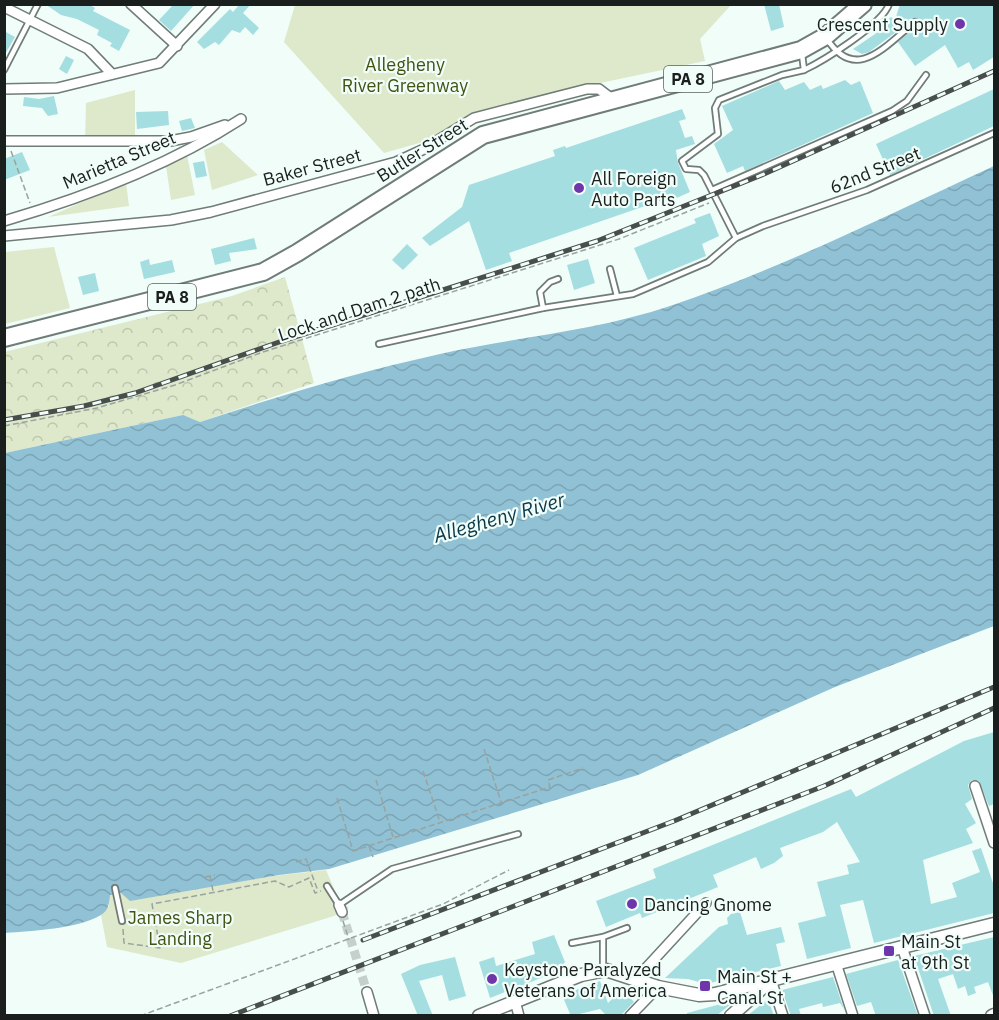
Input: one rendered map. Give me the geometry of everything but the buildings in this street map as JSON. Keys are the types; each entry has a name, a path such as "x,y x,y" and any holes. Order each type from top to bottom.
{"highway":[{"name":"Butler Street","path":"4,338 263,272 291,257 474,139 502,128 801,50 826,36 863,4"}],"main road":[{"path":"479,1016 581,975 603,970 658,987 699,995 771,980 994,924"},
{"path":"731,1016 771,980"}],"street":[{"path":"4,89 57,88 159,63 215,4"},
{"path":"135,6 177,46"},
{"path":"4,7 88,49 111,73"},
{"name":"Baker Street","path":"4,236 198,216 396,162 480,116 587,89 599,89 612,99"},
{"name":"Marietta Street","path":"4,221 33,213 115,182 207,141 241,119 191,137 170,141 6,141"},
{"path":"975,786 994,837"},
{"path":"636,979 706,903"},
{"path":"903,947 925,1016"},
{"path":"836,963 853,1016"},
{"path":"771,980 783,1016"},
{"path":"630,1016 658,987"},
{"path":"367,992 374,1016"},
{"path":"515,1001 519,1016"}],"lane":[{"path":"4,70 38,4"},
{"path":"736,238 704,175 699,170 686,169 682,161 715,139 718,134 715,108 719,100 782,75 804,70 836,53 882,16 889,4"},
{"path":"826,36 836,53 851,60 864,59 915,22"},
{"path":"801,50 804,70"},
{"path":"712,190 892,111 907,101 926,75"},
{"name":"62nd Street","path":"379,344 543,308 633,294 702,265 719,254 736,238 867,190 994,134"},
{"path":"610,269 617,296"},
{"path":"543,308 540,292 550,282 558,279"},
{"path":"327,888 341,910 392,869 518,834"},
{"path":"115,888 122,921"},
{"path":"572,943 603,937 627,928"},
{"path":"603,937 603,970"}],"path":[{"path":"6,141 33,213"},
{"name":"Lock and Dam 2 path","path":"4,426 97,408 175,385 263,352 619,239 717,200"},
{"path":"484,749 501,803"},
{"path":"337,798 353,850 550,787 548,780 583,768"},
{"path":"423,771 440,822"},
{"path":"376,780 393,838"},
{"path":"369,846 373,857"},
{"path":"296,862 306,859 318,892"},
{"path":"140,1016 205,990 349,941 443,904 509,870"},
{"path":"205,877 215,875"},
{"path":"210,876 213,891"},
{"path":"122,921 124,943 160,948 152,904 275,881 289,887 309,878 315,893 327,888"},
{"path":"341,910 349,941"}],"green space":[{"name":"Allegheny River Greenway","path":"295,5 731,5 700,39 705,61 543,95 462,119 430,140 384,153 284,42"},
{"path":"135,90 135,144 85,144 86,103"},
{"path":"222,142 258,175 212,190 204,150"},
{"path":"187,155 195,195 171,200 166,166"},
{"path":"126,183 129,206 48,217"},
{"path":"54,247 70,308 5,324 5,252"},
{"path":"285,277 314,383 200,422 183,415 5,453 4,352 232,296"},
{"name":"James Sharp Landing","path":"326,870 338,898 349,908 334,916 181,963 107,947 101,915 109,906 109,895"}],"water":[{"name":"Allegheny River","path":"994,166 994,626 835,687 638,775 329,869 279,875 130,901 121,893 110,895 106,911 91,920 54,928 5,933 5,453 183,415 200,422 319,385 409,361 642,315 712,291 794,258"}],"tunnel":[{"path":"342,912 367,992"}],"railway":[{"path":"4,420 84,406 135,393 282,341 597,241 764,174 994,71"},
{"path":"363,940 674,821 994,687"},
{"path":"230,1016 824,786 994,708"}],"place":[{"name":"Crescent Supply","path":"960,24"},
{"name":"All Foreign Auto Parts","path":"579,188"},
{"name":"Dancing Gnome","path":"632,904"},
{"name":"Main St at 9th St","path":"889,951"},
{"name":"Keystone Paralyzed Veterans of America","path":"492,979"},
{"name":"Main St + Canal St","path":"705,986"}]}
